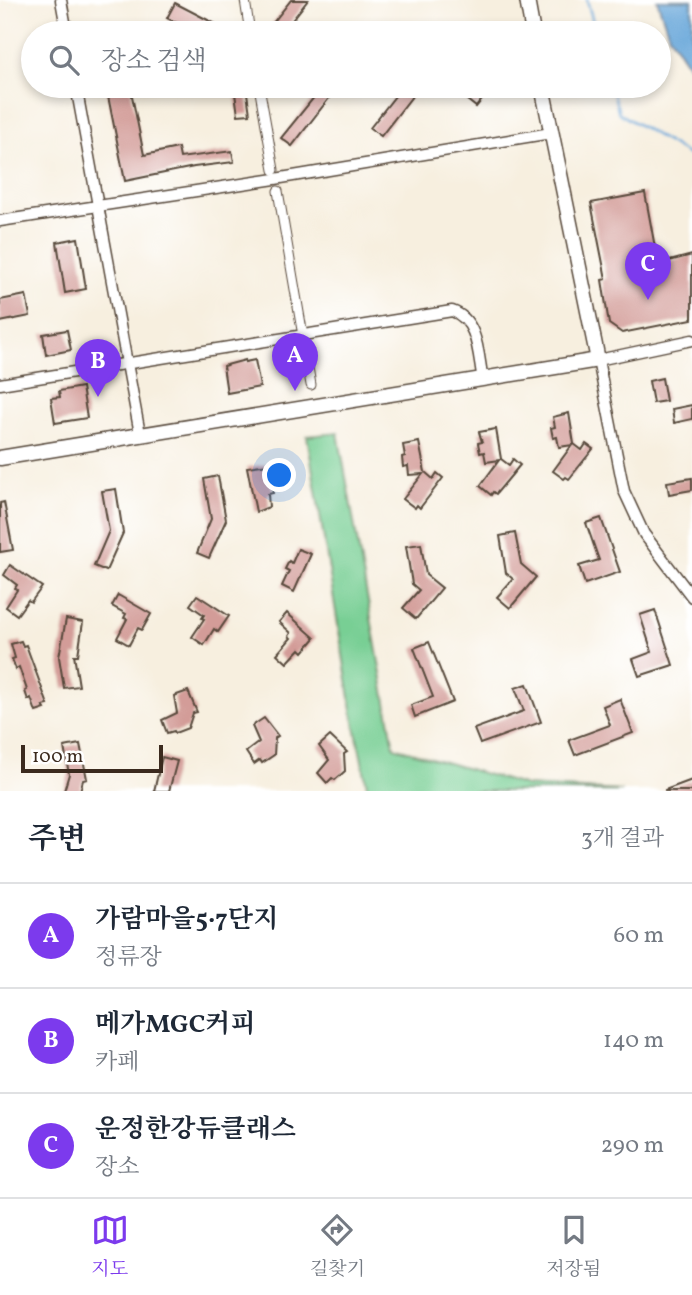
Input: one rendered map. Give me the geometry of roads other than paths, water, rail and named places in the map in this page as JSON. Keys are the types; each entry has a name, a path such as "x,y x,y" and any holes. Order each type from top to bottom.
{"street":[{"path":"61,0 65,21"},
{"path":"244,0 248,21"},
{"path":"527,0 531,21"},
{"path":"78,98 141,434"},
{"path":"261,98 274,170"},
{"path":"544,98 624,491 644,534 674,577 692,597"},
{"path":"0,221 551,133"},
{"path":"278,191 302,330"},
{"path":"0,384 452,311 462,315 472,328 483,380"},
{"path":"0,458 483,380 692,340"},
{"path":"304,344 311,384"}],"water":[{"path":"657,0 692,0 692,71 671,38 671,21 664,21"}],"waterway":[{"path":"587,0 593,21"},
{"path":"615,98 619,113 692,157"}],"place":[{"name":"운정한강듀클래스","path":"648,300"},
{"name":"가람마을5·7단지","path":"295,391"},
{"name":"메가MGC커피","path":"98,397"}]}
